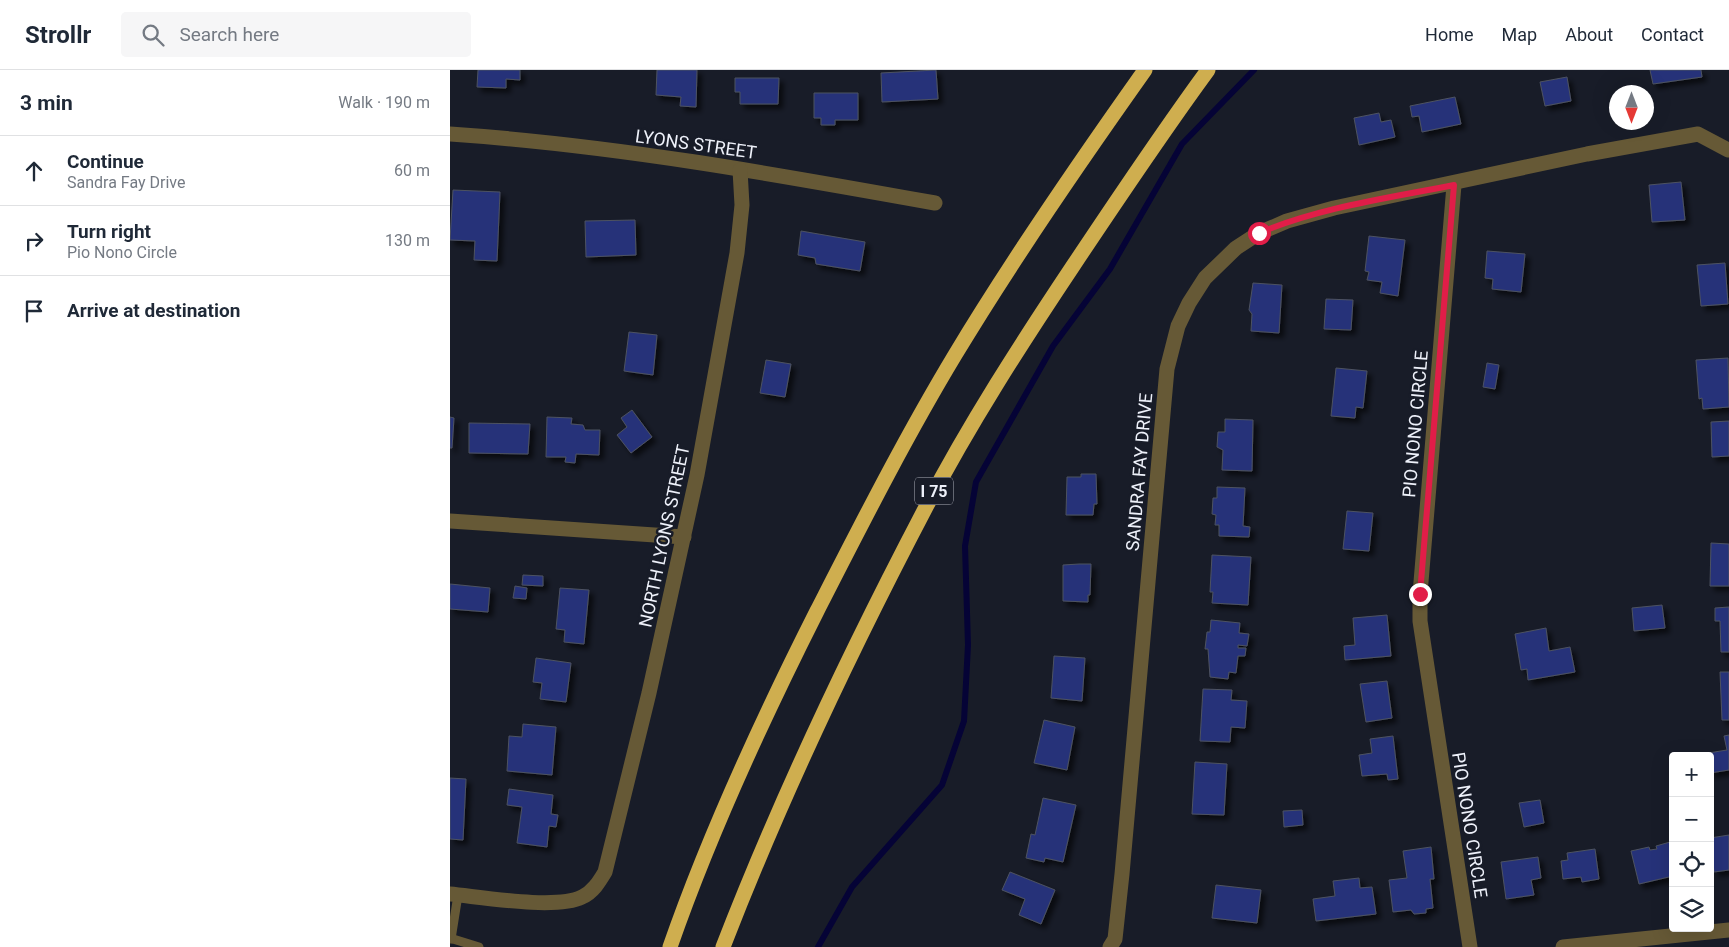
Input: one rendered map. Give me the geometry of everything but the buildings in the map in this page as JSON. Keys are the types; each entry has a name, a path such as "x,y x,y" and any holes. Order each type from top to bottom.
{"highway":[{"name":"I 75","path":"670,947 735,782 782,682 868,511 955,355 1063,185 1144,70"},
{"name":"I 75","path":"723,947 750,877 839,680 926,506 978,414 1032,328 1162,131 1208,70"}],"street":[{"name":"LYONS STREET","path":"450,134 539,140 774,174 935,202"},
{"path":"1454,185 1587,154 1698,134 1729,152"},
{"name":"NORTH LYONS STREET","path":"454,895 534,901 572,901 583,897 596,885 605,872 684,537 737,253 742,205 740,170"},
{"name":"SANDRA FAY DRIVE","path":"1110,947 1115,938 1122,874 1167,369 1178,326 1205,278 1236,248 1259,233 1287,222 1334,208 1454,185"},
{"name":"PIO NONO CIRCLE","path":"1454,185 1420,603 1434,712 1470,947"},
{"path":"450,521 684,537"},
{"path":"1563,947 1729,930"}],"lane":[{"path":"454,895 450,938 479,947"}],"waterway":[{"path":"818,947 852,887 942,785 964,721 968,645 965,546 976,482 1053,346 1110,269 1182,144 1254,70"}],"route":[{"path":"1259,233 1287,222 1334,208 1454,185 1420,594"}]}
